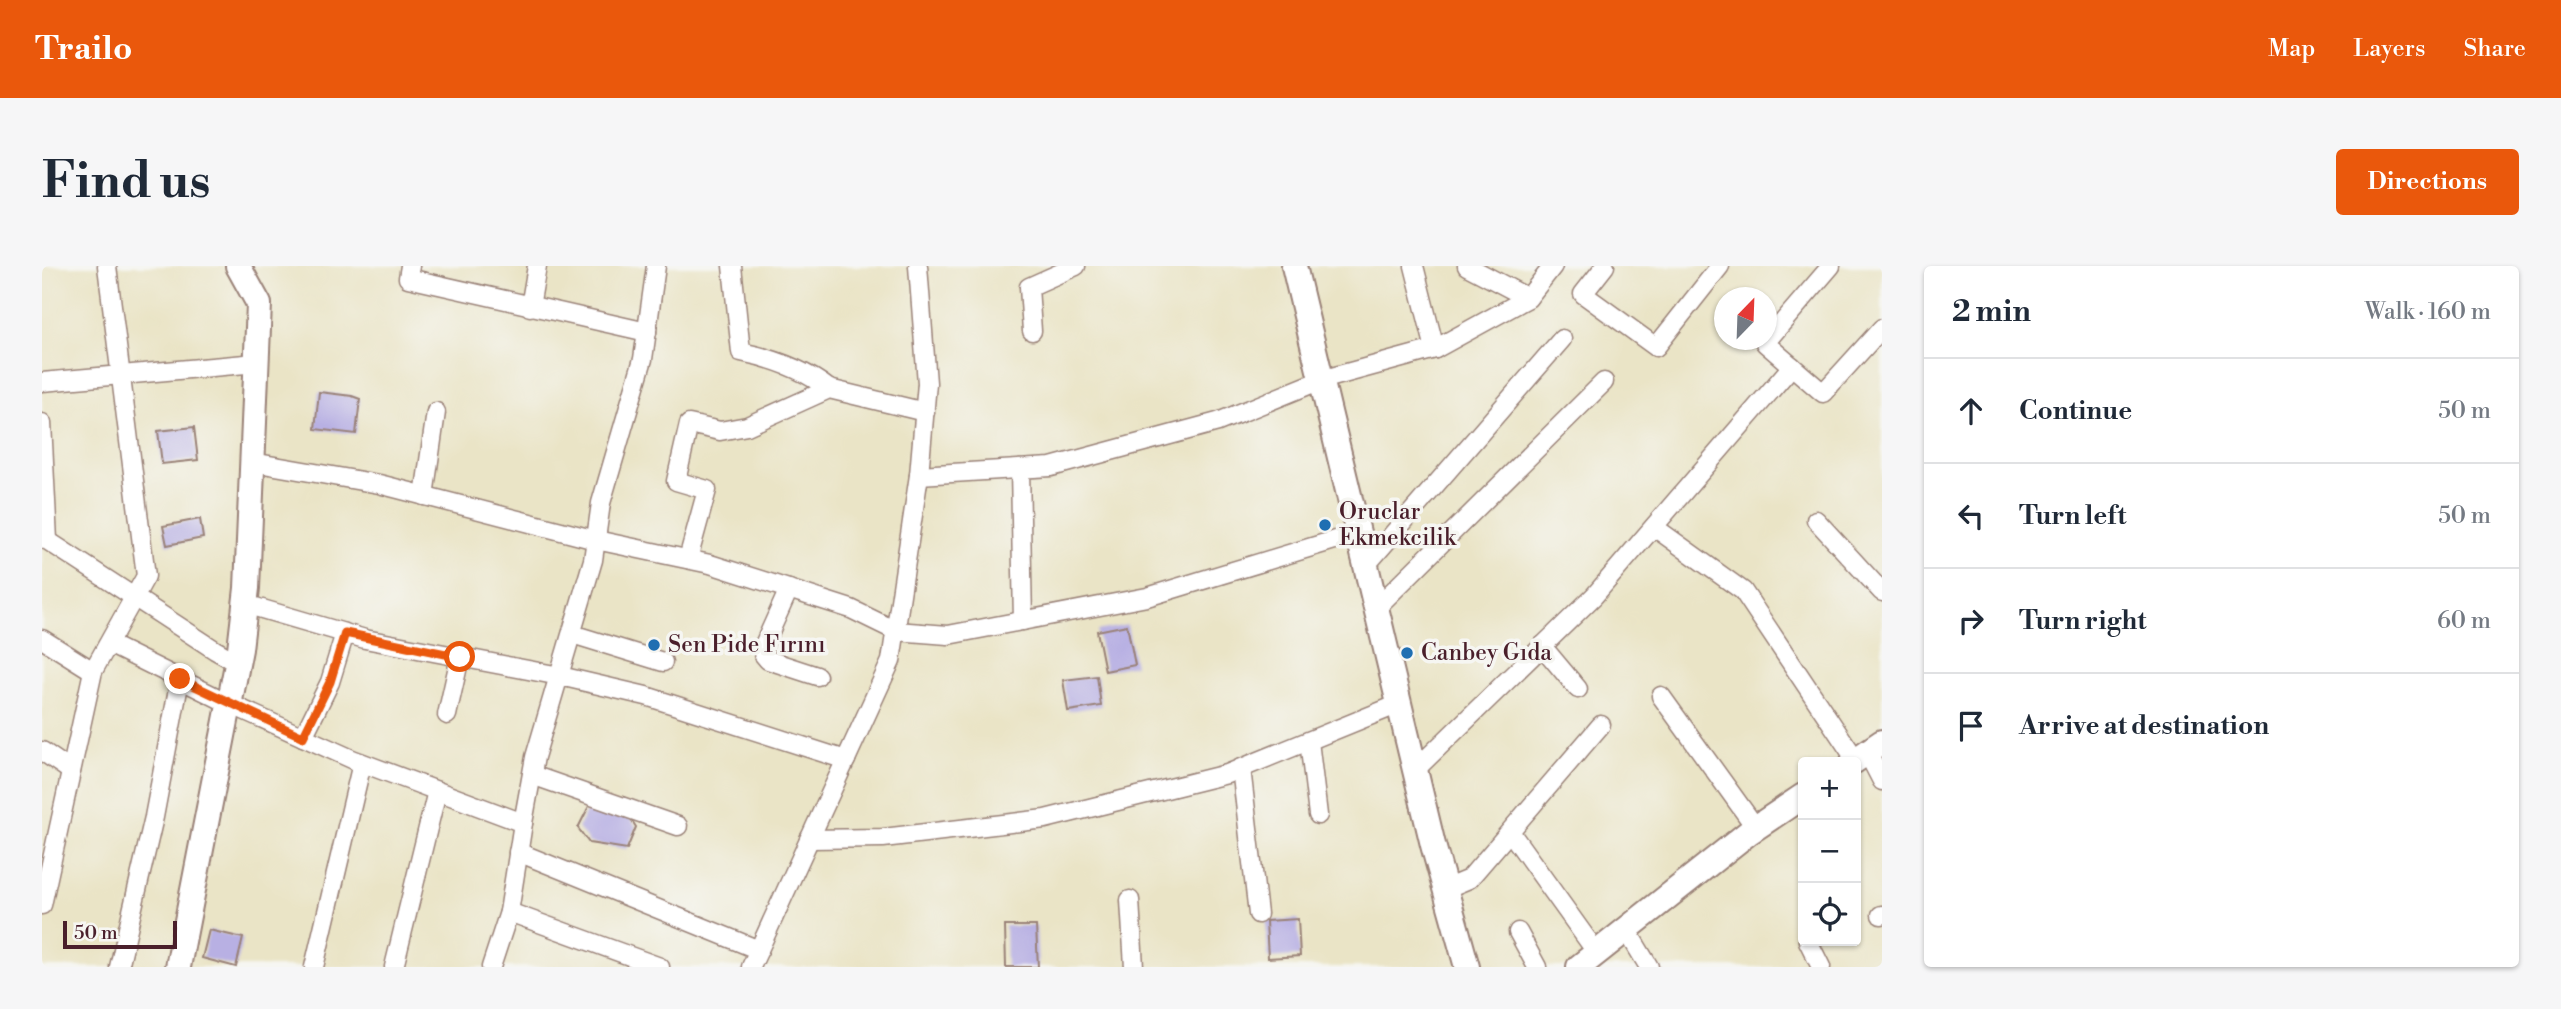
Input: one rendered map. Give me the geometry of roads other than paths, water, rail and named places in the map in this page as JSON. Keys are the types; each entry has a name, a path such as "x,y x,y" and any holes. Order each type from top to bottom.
{"main road":[{"path":"178,967 238,663 245,604 259,304 238,266"},
{"path":"1294,266 1415,770 1467,967"},
{"path":"1588,960 1756,828 1798,799"}],"street":[{"path":"42,905 46,871 93,671 146,576 107,266"},
{"path":"410,266 408,278 647,332"},
{"path":"530,307 537,266"},
{"path":"491,967 509,912 532,775 596,540 601,503 643,359 656,266"},
{"path":"732,266 741,352 764,356 819,381 829,389 925,412"},
{"path":"751,967 891,661 919,475 927,383 918,266"},
{"path":"1031,331 1029,287 1076,266"},
{"path":"1414,266 1435,349"},
{"path":"1467,266 1528,298"},
{"path":"919,475 1051,467 1218,422 1321,380 1435,349 1528,298 1553,266"},
{"path":"1605,266 1583,294 1656,347 1720,266"},
{"path":"1831,266 1765,342 1823,393 1882,328"},
{"path":"1366,565 1562,339"},
{"path":"42,382 257,363"},
{"path":"1415,770 1594,596 1792,366"},
{"path":"1376,608 1604,382"},
{"path":"688,559 707,490 676,481 689,424 720,431 747,426 829,389"},
{"path":"424,496 436,412"},
{"path":"42,423 45,539 238,663"},
{"path":"253,462 379,484 596,540 688,559 851,609 896,631 948,635 1147,597 1358,533"},
{"path":"1020,469 1023,621"},
{"path":"1815,520 1882,592"},
{"path":"1654,527 1743,591 1882,781"},
{"path":"789,589 763,647 763,654 768,660 817,676"},
{"path":"245,604 345,633 646,696 846,760"},
{"path":"303,737 330,682 345,633"},
{"path":"572,634 663,662"},
{"path":"42,639 93,671"},
{"path":"109,644 230,704 362,763 523,823"},
{"path":"1542,646 1577,689"},
{"path":"447,715 460,657"},
{"path":"119,967 154,817 180,679"},
{"path":"1661,696 1756,828"},
{"path":"809,839 883,838 1045,819 1227,774 1399,704"},
{"path":"1445,889 1469,879 1601,725"},
{"path":"1309,740 1318,815"},
{"path":"42,751 71,771"},
{"path":"314,967 362,763"},
{"path":"1241,768 1258,914"},
{"path":"532,775 678,826"},
{"path":"394,967 437,791"},
{"path":"1511,833 1588,960"},
{"path":"519,852 759,950"},
{"path":"1130,900 1134,967"},
{"path":"509,912 628,962 660,967"},
{"path":"1626,929 1648,967"},
{"path":"1518,932 1537,967"},
{"path":"1810,946 1821,967"}],"place":[{"name":"Oruclar Ekmekcilik","path":"1325,525"},
{"name":"Sen Pide Fırını","path":"654,645"},
{"name":"Canbey Gıda","path":"1407,653"}]}
